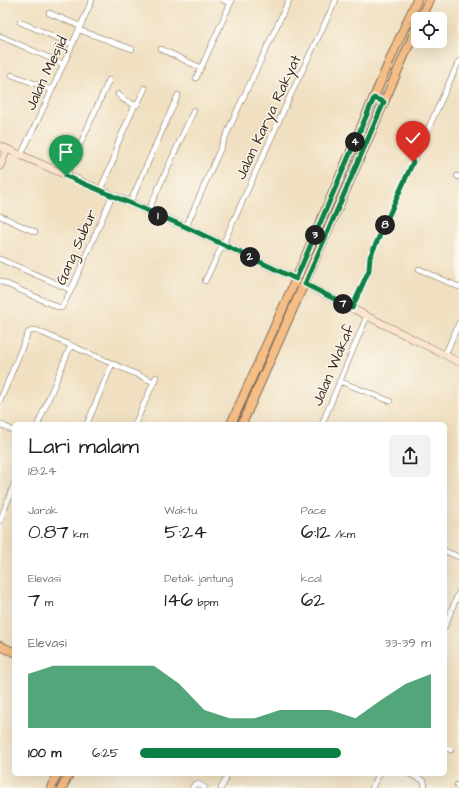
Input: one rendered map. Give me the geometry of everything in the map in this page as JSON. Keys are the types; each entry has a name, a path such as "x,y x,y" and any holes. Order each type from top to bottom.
{"main road":[{"path":"232,422 296,279 417,0"},
{"path":"423,12 429,0"},
{"path":"243,422 305,284 411,38 401,34"},
{"path":"374,98 384,102"},
{"path":"0,646 12,652"},
{"path":"51,788 56,776"},
{"path":"62,788 68,776"}],"street":[{"name":"Jalan Mesjid","path":"21,155 92,0"},
{"path":"196,78 231,2 223,0"},
{"path":"186,227 236,113 289,0"},
{"name":"Jalan Karya Rakyat","path":"205,282 336,0"},
{"path":"49,13 79,28 132,49"},
{"path":"20,22 72,44"},
{"path":"0,36 63,64"},
{"path":"161,49 201,68"},
{"path":"352,308 369,270 370,257 459,61"},
{"path":"12,75 52,90"},
{"path":"66,176 109,80"},
{"path":"100,190 114,159 117,145 135,105 137,105 145,88"},
{"path":"118,94 123,100 135,105"},
{"path":"130,203 178,95"},
{"path":"148,211 194,110"},
{"path":"0,166 4,147 66,176 186,227 296,279"},
{"name":"Gang Subur","path":"0,281 61,308 71,290 112,196"},
{"path":"0,216 35,232"},
{"path":"0,259 71,290"},
{"path":"419,269 459,287"},
{"path":"305,284 459,362"},
{"name":"Jalan Wakaf","path":"323,422 367,316"},
{"path":"445,355 459,323"},
{"path":"0,401 30,332 36,330 112,364 155,380 136,422"},
{"path":"39,422 71,345"},
{"path":"88,422 112,364"},
{"path":"340,381 390,401"},
{"path":"0,424 12,430"},
{"path":"0,521 12,489"},
{"path":"447,552 459,557"},
{"path":"447,620 459,593"},
{"path":"372,788 378,776"},
{"path":"413,776 424,781 425,788"},
{"path":"221,788 226,779"},
{"path":"192,788 195,784 198,784 204,788"}],"route":[{"path":"66,176 186,227 296,279 374,98 384,102 305,284 352,308 369,270 370,257 413,162"}]}
